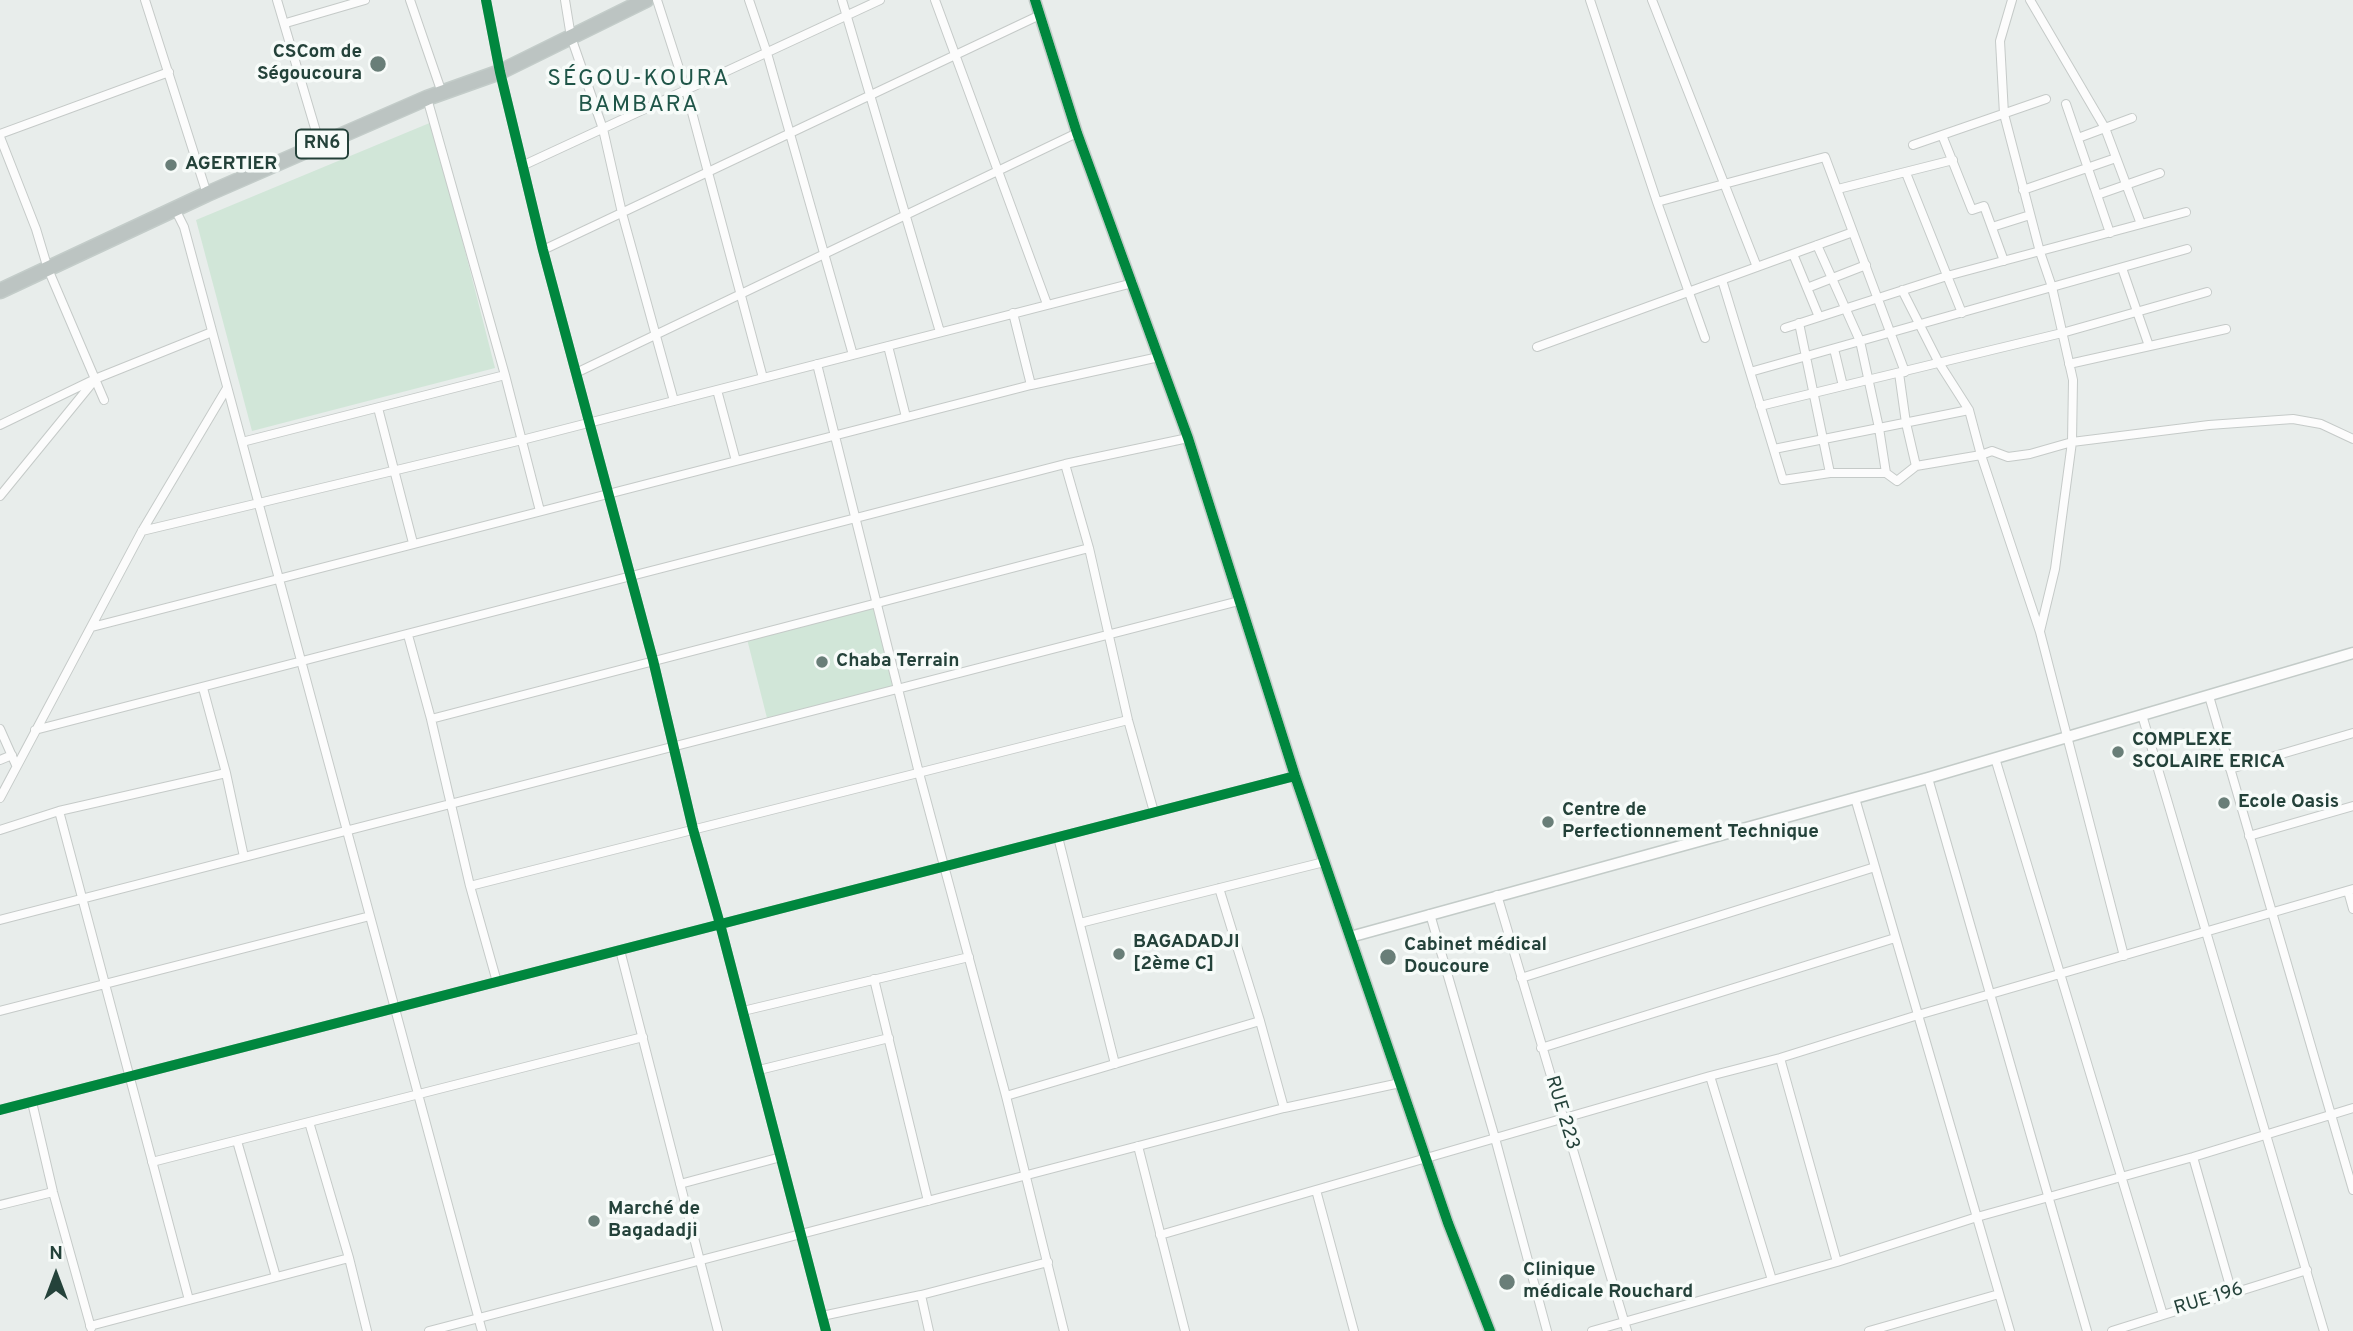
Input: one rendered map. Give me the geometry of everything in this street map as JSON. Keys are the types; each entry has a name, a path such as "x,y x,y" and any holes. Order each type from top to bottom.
{"highway":[{"name":"RN6","path":"0,291 207,194 427,98 500,72 646,0"}],"street":[{"path":"145,0 207,194"},
{"path":"277,0 320,145"},
{"path":"286,23 365,0"},
{"path":"410,0 442,93"},
{"path":"486,0 500,72 543,250 578,372 653,660 693,830 759,1070 826,1331"},
{"path":"565,0 571,37 603,129 622,212 674,401"},
{"path":"657,0 686,90 763,378"},
{"path":"749,0 853,355"},
{"path":"842,0 940,332"},
{"path":"524,165 880,0"},
{"path":"935,0 1047,304"},
{"path":"1035,0 1077,133 1188,438 1324,862 1448,1223 1490,1331"},
{"path":"1590,0 1705,338"},
{"path":"1652,0 1757,267"},
{"path":"2012,0 2000,41 2004,114 2040,252 2052,287 2073,380 2072,442 2055,569 2040,632"},
{"path":"2030,0 2105,128 2141,224"},
{"path":"543,250 1040,15"},
{"path":"104,400 48,269 36,229 0,135 169,72"},
{"path":"427,98 505,375 540,511"},
{"path":"1913,145 2046,99"},
{"path":"2066,104 2110,233"},
{"path":"2078,138 2132,118"},
{"path":"578,372 1077,133"},
{"path":"1942,135 1972,211 1984,206 2004,261"},
{"path":"1657,202 1825,157 1866,265 1902,372 1906,423 1916,466"},
{"path":"2024,190 2116,158"},
{"path":"1838,190 1953,160"},
{"path":"1906,173 1962,313"},
{"path":"2097,195 2161,173"},
{"path":"175,209 184,227 482,1331"},
{"path":"1785,328 1947,276 2186,212"},
{"path":"1992,227 2030,215"},
{"path":"1537,347 1853,232"},
{"path":"1817,245 1860,341 1870,380 1886,473"},
{"path":"1750,372 2187,249"},
{"path":"1793,254 1819,317"},
{"path":"1807,288 1866,265"},
{"path":"2122,268 2149,346"},
{"path":"1722,280 1783,480 1830,473 1886,473 1897,481 1916,466 1992,451 2008,457 2072,442 2209,425 2293,418 2320,424 2353,439"},
{"path":"142,531 522,440 1133,283"},
{"path":"1902,290 1939,363 1969,410 1981,455 2040,632 2124,956"},
{"path":"1760,406 2062,332 2207,292"},
{"path":"1013,313 1031,385"},
{"path":"1799,323 1830,473"},
{"path":"2069,364 2226,329"},
{"path":"0,425 95,379 212,332"},
{"path":"888,346 906,417"},
{"path":"1834,348 1843,386"},
{"path":"92,627 1031,385 1159,357"},
{"path":"817,364 919,773 1006,1096 1064,1331"},
{"path":"242,442 505,375"},
{"path":"0,496 95,379"},
{"path":"0,797 142,531 227,388"},
{"path":"717,390 736,461"},
{"path":"378,408 413,543"},
{"path":"1774,449 1969,410"},
{"path":"34,730 1065,464 1188,438"},
{"path":"1065,464 1089,548 1128,720 1154,812"},
{"path":"431,719 1089,548"},
{"path":"0,920 1239,601"},
{"path":"408,635 431,719 470,886 497,982"},
{"path":"1350,937 1928,778 2353,653"},
{"path":"203,688 244,857"},
{"path":"2209,696 2353,1188"},
{"path":"2142,715 2324,1331"},
{"path":"470,886 1128,720"},
{"path":"0,729 16,765"},
{"path":"2230,769 2353,733"},
{"path":"0,760 12,755"},
{"path":"1994,758 2163,1315"},
{"path":"0,830 59,811 226,774"},
{"path":"0,1110 1295,776"},
{"path":"1928,778 2087,1331"},
{"path":"1855,798 2010,1331"},
{"path":"2249,836 2353,806"},
{"path":"59,811 189,1300"},
{"path":"1058,837 1115,1065"},
{"path":"1080,923 1324,862"},
{"path":"1521,978 1875,867"},
{"path":"1219,888 1284,1108"},
{"path":"1160,1235 1780,1058 1918,1015 2350,890 2353,909"},
{"name":"RUE 223","path":"1497,895 1627,1331"},
{"path":"1430,914 1547,1331"},
{"path":"0,1011 370,916"},
{"path":"1541,1048 1895,938"},
{"path":"620,950 718,1331"},
{"path":"743,1011 969,957"},
{"path":"874,979 928,1201"},
{"path":"1006,1096 1260,1021"},
{"path":"152,1162 643,1037"},
{"path":"759,1070 889,1038"},
{"path":"1780,1058 1837,1262"},
{"path":"1710,1076 1772,1280"},
{"path":"429,1331 1284,1108 1400,1083"},
{"path":"32,1102 53,1192 91,1328 349,1258"},
{"path":"1592,1331 1837,1262 1977,1217 2193,1157 2353,1108"},
{"path":"309,1122 349,1258 367,1331"},
{"path":"237,1140 276,1277"},
{"path":"1138,1146 1185,1331"},
{"path":"680,1184 782,1157"},
{"path":"2193,1157 2232,1293"},
{"path":"1316,1190 1354,1331"},
{"path":"0,1205 53,1192"},
{"path":"822,1316 921,1295 1048,1262"},
{"name":"RUE 196","path":"2112,1331 2307,1270"},
{"path":"1868,1331 1999,1294"},
{"path":"921,1295 929,1331"}],"green space":[{"path":"432,122 495,368 252,431 196,220"},
{"name":"Chaba Terrain","path":"876,602 898,688 768,722 746,635"}],"cycle path":[{"path":"486,0 500,72 543,250 653,660 693,829 826,1331"},
{"path":"1035,0 1077,133 1188,438 1295,776 1448,1223 1490,1331"},
{"path":"0,1110 1295,776"}],"place":[{"name":"CSCom de Ségoucoura","path":"378,64"},
{"name":"AGERTIER","path":"171,165"},
{"name":"Chaba Terrain","path":"822,662"},
{"name":"COMPLEXE SCOLAIRE ERICA","path":"2118,752"},
{"name":"Ecole Oasis","path":"2224,803"},
{"name":"Centre de Perfectionnement Technique","path":"1548,822"},
{"name":"BAGADADJI [2ème C]","path":"1119,954"},
{"name":"Cabinet médical Doucoure","path":"1388,957"},
{"name":"Marché de Bagadadji","path":"594,1221"},
{"name":"Clinique médicale Rouchard","path":"1507,1282"}],"district":[{"name":"SÉGOU-KOURA BAMBARA","path":"639,93"}]}
